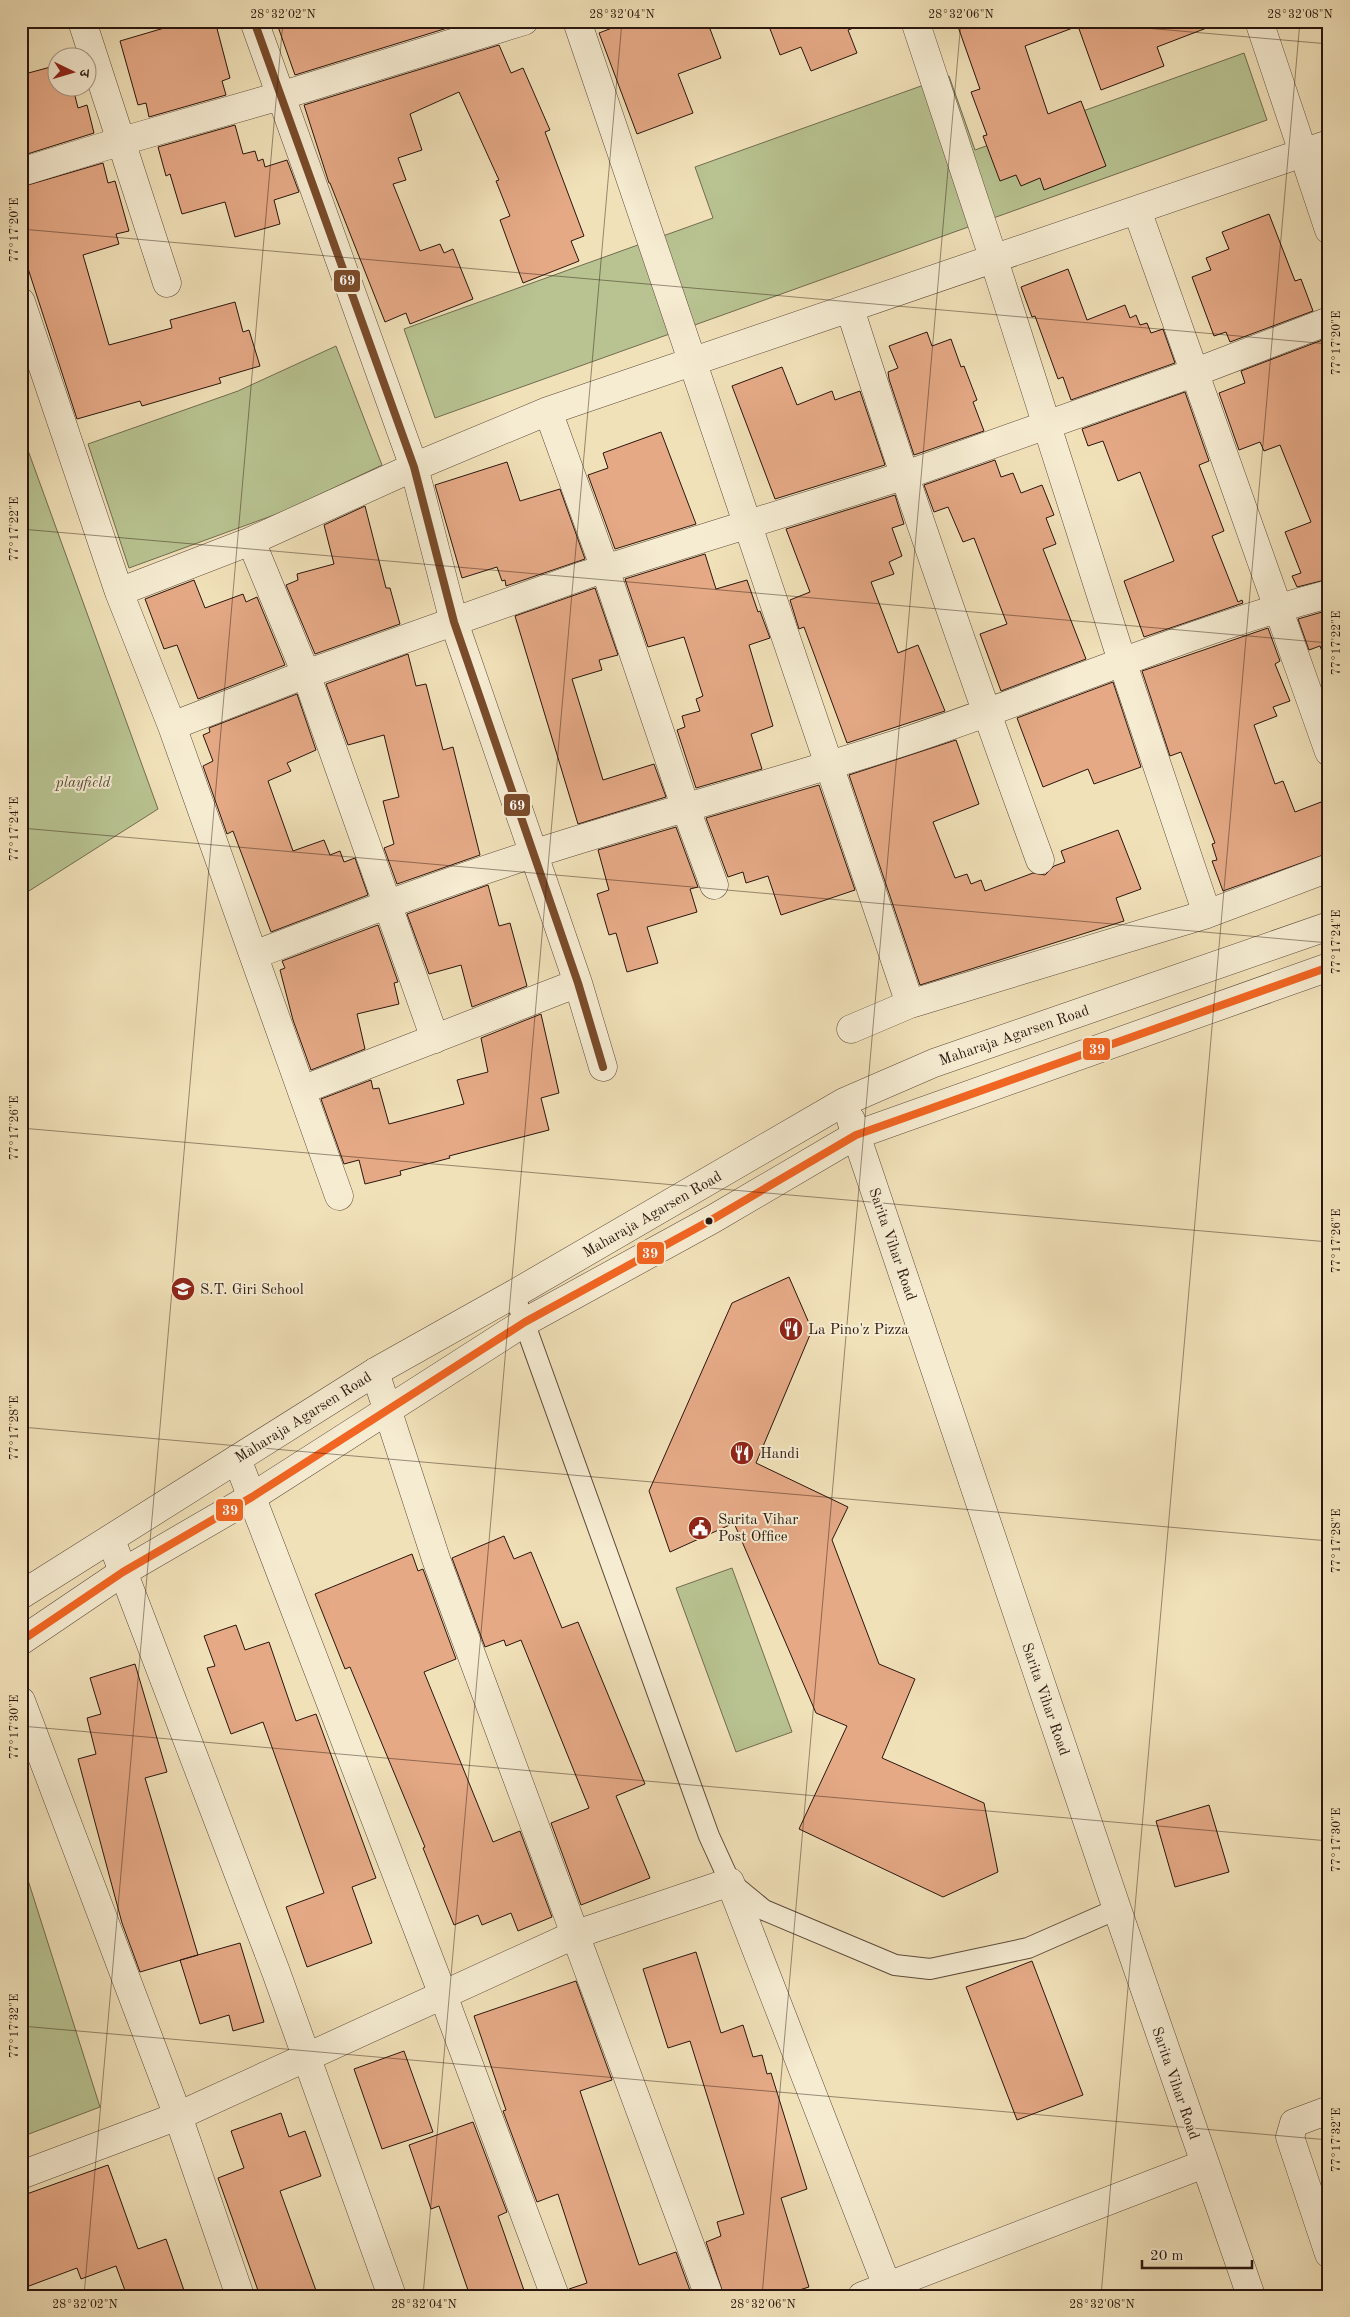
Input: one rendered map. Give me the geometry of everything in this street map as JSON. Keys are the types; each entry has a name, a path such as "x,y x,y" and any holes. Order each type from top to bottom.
{"street":[{"path":"82,21 167,283"},
{"path":"254,21 414,468 454,622 578,983 603,1067"},
{"path":"21,172 280,96 524,21"},
{"path":"577,21 910,1004"},
{"path":"915,21 1048,425 1122,662 1207,914"},
{"path":"1259,21 1329,230"},
{"path":"119,592 251,540 548,411 1329,144"},
{"path":"1137,210 1196,372 1329,752"},
{"path":"21,302 119,592 172,726 339,1196"},
{"path":"850,309 903,476 986,714 1040,860"},
{"path":"172,726 306,674 605,569 903,476 1196,372 1329,321"},
{"path":"548,411 605,569 686,809 714,884"},
{"path":"251,540 306,674 435,1039"},
{"path":"254,955 387,904 533,854 830,766 986,714 1122,662 1278,607 1329,594"},
{"path":"851,1029 910,1004 1207,914 1329,868"},
{"name":"Maharaja Agarsen Road","path":"21,1595 375,1372 514,1294 844,1102 934,1063 1329,926"},
{"path":"21,1641 123,1572 252,1497 525,1322 713,1219 856,1135 1329,966"},
{"path":"302,1090 578,983"},
{"name":"Sarita Vihar Road","path":"844,1102 1117,1909 1251,2296"},
{"path":"375,1372 436,1559 709,2296"},
{"path":"237,1459 443,1995 555,2296"},
{"path":"111,1540 307,2057 392,2296"},
{"path":"21,1701 178,2116 240,2296"},
{"path":"21,2175 178,2116 574,1935 730,1882 874,2291 1204,2164"},
{"path":"1329,2110 1294,2123 1290,2137 1329,2254"}],"lane":[{"path":"514,1294 709,1836 730,1882 764,1910 895,1965 930,1969 1028,1948 1117,1909"}],"green space":[{"path":"1244,53 1267,120 435,418 404,329 713,218 695,167 949,76 975,150"},
{"path":"336,346 382,465 285,511 129,568 88,444 238,391"},
{"name":"playfield","path":"21,431 158,809 21,896"},
{"path":"732,1568 792,1732 736,1752 676,1588"},
{"path":"21,1858 100,2107 21,2137"}],"building":[{"path":"170,21 215,21 230,78 222,81 226,95 149,117 146,103 138,105 120,41 171,26"},
{"path":"276,21 470,21 295,75"},
{"path":"630,21 707,21 721,58 678,74 693,113 637,134 599,33"},
{"path":"767,21 861,21 862,25 848,30 857,53 811,71 801,47 780,55"},
{"path":"956,21 1217,21 1217,24 1157,47 1164,66 1101,90 1078,26 1025,46 1048,114 1081,101 1106,166 1044,190 1040,178 1021,186 1016,175 1000,181 983,136 987,135 971,92 980,89"},
{"path":"499,45 511,73 523,68 550,130 545,132 584,236 571,241 579,261 523,283 500,220 510,216 496,181 499,180 459,92 410,114 422,150 398,158 406,180 393,184 420,251 440,244 444,253 453,249 473,299 410,324 406,313 385,322 329,183 304,105"},
{"path":"48,68 48,98 76,98 78,108 87,105 94,133 21,156 21,75"},
{"path":"235,125 243,154 255,151 258,161 263,159 265,167 287,160 299,192 274,200 280,224 235,237 225,202 182,214 170,174 166,176 158,147"},
{"path":"103,163 108,183 115,181 129,231 116,234 119,244 83,255 109,345 172,328 170,320 235,302 243,332 249,330 260,366 219,378 221,383 142,406 140,401 77,419 21,247 21,187"},
{"path":"1269,214 1295,281 1301,279 1313,311 1230,342 1226,332 1214,336 1192,277 1211,270 1206,258 1229,249 1222,232"},
{"path":"1068,269 1087,320 1125,305 1130,318 1136,315 1140,325 1147,323 1151,333 1163,329 1175,363 1071,400 1063,377 1058,379 1035,316 1032,317 1021,287"},
{"path":"927,332 932,346 951,339 961,367 964,366 977,400 973,402 984,431 914,455 889,379 888,372 898,368 889,346"},
{"path":"1325,339 1329,350 1329,579 1297,587 1292,576 1301,573 1285,532 1311,522 1280,445 1264,451 1260,442 1239,450 1219,393 1245,383 1241,371"},
{"path":"782,367 797,405 832,391 835,400 860,391 885,465 775,499 732,386"},
{"path":"1185,392 1209,461 1199,465 1224,531 1212,536 1238,602 1242,600 1243,603 1144,637 1124,581 1174,561 1140,472 1118,481 1103,441 1088,446 1082,429"},
{"path":"661,432 696,524 615,549 588,475 608,468 603,453"},
{"path":"995,460 1001,477 1013,473 1021,493 1042,485 1054,515 1046,518 1056,544 1043,549 1086,659 1001,691 980,634 1007,624 974,538 963,542 948,507 934,512 924,485"},
{"path":"507,462 520,501 560,489 585,559 506,586 505,580 502,581 497,567 462,578 435,485"},
{"path":"895,495 904,524 892,528 902,556 889,562 894,574 871,582 898,653 918,645 945,711 847,743 804,627 799,629 790,600 810,592 786,529"},
{"path":"365,506 386,588 390,588 400,624 315,654 286,585 298,580 297,574 334,564 324,525"},
{"path":"705,554 716,589 747,580 758,612 760,611 770,638 749,645 773,726 751,734 762,769 696,788 677,730 685,727 682,716 700,711 696,699 703,696 684,637 648,647 625,579"},
{"path":"194,580 205,608 243,594 246,602 257,597 285,665 198,699 177,645 164,649 145,599"},
{"path":"595,588 618,655 599,660 602,670 572,679 603,780 654,764 666,797 578,824 515,616"},
{"path":"1329,610 1329,663 1327,664 1320,646 1309,650 1298,619"},
{"path":"1268,628 1280,661 1275,664 1290,701 1273,707 1277,716 1254,725 1275,784 1283,781 1295,812 1329,799 1329,853 1223,891 1212,861 1217,860 1212,844 1215,843 1181,752 1170,756 1142,671"},
{"path":"408,654 416,686 426,684 443,750 453,747 480,855 397,884 384,848 394,844 383,801 399,797 384,735 348,745 326,684"},
{"path":"1113,682 1141,767 1094,784 1088,769 1043,787 1017,718"},
{"path":"297,694 316,750 287,763 291,771 268,781 293,851 324,840 330,855 340,851 344,862 355,858 368,895 271,932 233,831 227,834 203,766 213,761 203,735 210,732 209,728"},
{"path":"956,740 979,804 933,822 955,878 967,874 971,884 981,880 985,891 1033,873 1045,875 1054,866 1065,862 1061,851 1118,830 1141,889 1116,898 1124,921 920,985 849,775"},
{"path":"819,785 855,890 781,915 768,876 746,883 743,872 728,877 706,818"},
{"path":"676,827 698,887 690,889 697,912 647,927 658,963 627,972 616,933 609,935 597,894 609,890 598,850"},
{"path":"488,885 499,926 510,923 527,986 472,1007 461,965 429,974 407,914"},
{"path":"378,925 398,982 394,983 399,1004 357,1014 365,1049 311,1070 293,1020 280,970 285,968 282,961"},
{"path":"541,1014 559,1093 541,1098 549,1130 449,1156 450,1158 400,1171 401,1175 365,1184 359,1160 344,1164 321,1099 371,1080 373,1089 379,1088 389,1124 464,1104 457,1080 488,1072 481,1038"},
{"path":"789,1277 812,1330 756,1463 848,1507 832,1540 879,1664 915,1679 882,1758 984,1803 998,1872 943,1897 799,1829 847,1726 816,1713 734,1523 670,1552 649,1491 732,1303"},
{"path":"504,1536 514,1559 531,1552 562,1628 578,1622 645,1784 616,1796 650,1878 581,1905 551,1823 589,1808 521,1640 506,1646 504,1640 485,1647 452,1558"},
{"path":"412,1554 418,1571 423,1569 456,1659 424,1672 493,1842 520,1831 552,1917 518,1931 511,1913 482,1925 478,1915 454,1925 423,1848 425,1847 350,1667 345,1669 315,1594"},
{"path":"236,1625 245,1650 269,1642 296,1721 316,1714 376,1878 352,1887 372,1943 307,1967 286,1907 324,1893 263,1722 231,1734 207,1668 215,1666 204,1636"},
{"path":"135,1664 167,1772 145,1778 198,1955 140,1972 122,1923 78,1759 96,1754 87,1718 101,1714 90,1678"},
{"path":"1209,1805 1229,1872 1175,1887 1156,1821"},
{"path":"240,1943 264,2022 233,2031 229,2015 200,2024 180,1960"},
{"path":"696,1952 721,2033 743,2025 753,2057 762,2055 767,2074 771,2073 807,2189 781,2198 809,2287 780,2296 724,2296 706,2242 721,2236 717,2222 744,2214 690,2041 668,2048 643,1969"},
{"path":"1032,1961 1083,2095 1017,2120 966,1987"},
{"path":"576,1981 612,2080 580,2091 639,2265 676,2252 692,2296 570,2296 569,2289 587,2283 558,2194 537,2202 503,2111 506,2110 474,2016"},
{"path":"404,2051 433,2132 382,2149 354,2069"},
{"path":"281,2113 289,2137 305,2131 321,2176 280,2191 318,2296 260,2296 218,2178 244,2168 231,2131"},
{"path":"473,2122 507,2212 498,2216 526,2296 470,2296 439,2206 431,2209 409,2145"},
{"path":"108,2165 138,2249 166,2239 186,2296 127,2296 116,2266 81,2279 77,2268 21,2289 21,2196"}],"transit line":[{"name":"69","path":"254,21 414,467 454,622 578,983 603,1067"},
{"name":"39","path":"21,1641 123,1572 252,1497 525,1322 713,1219 856,1135 1329,967"}],"place":[{"name":"S.T. Giri School","path":"183,1289"},
{"name":"La Pino'z Pizza","path":"791,1329"},
{"name":"Handi","path":"742,1453"},
{"name":"Sarita Vihar Post Office","path":"700,1528"}]}
